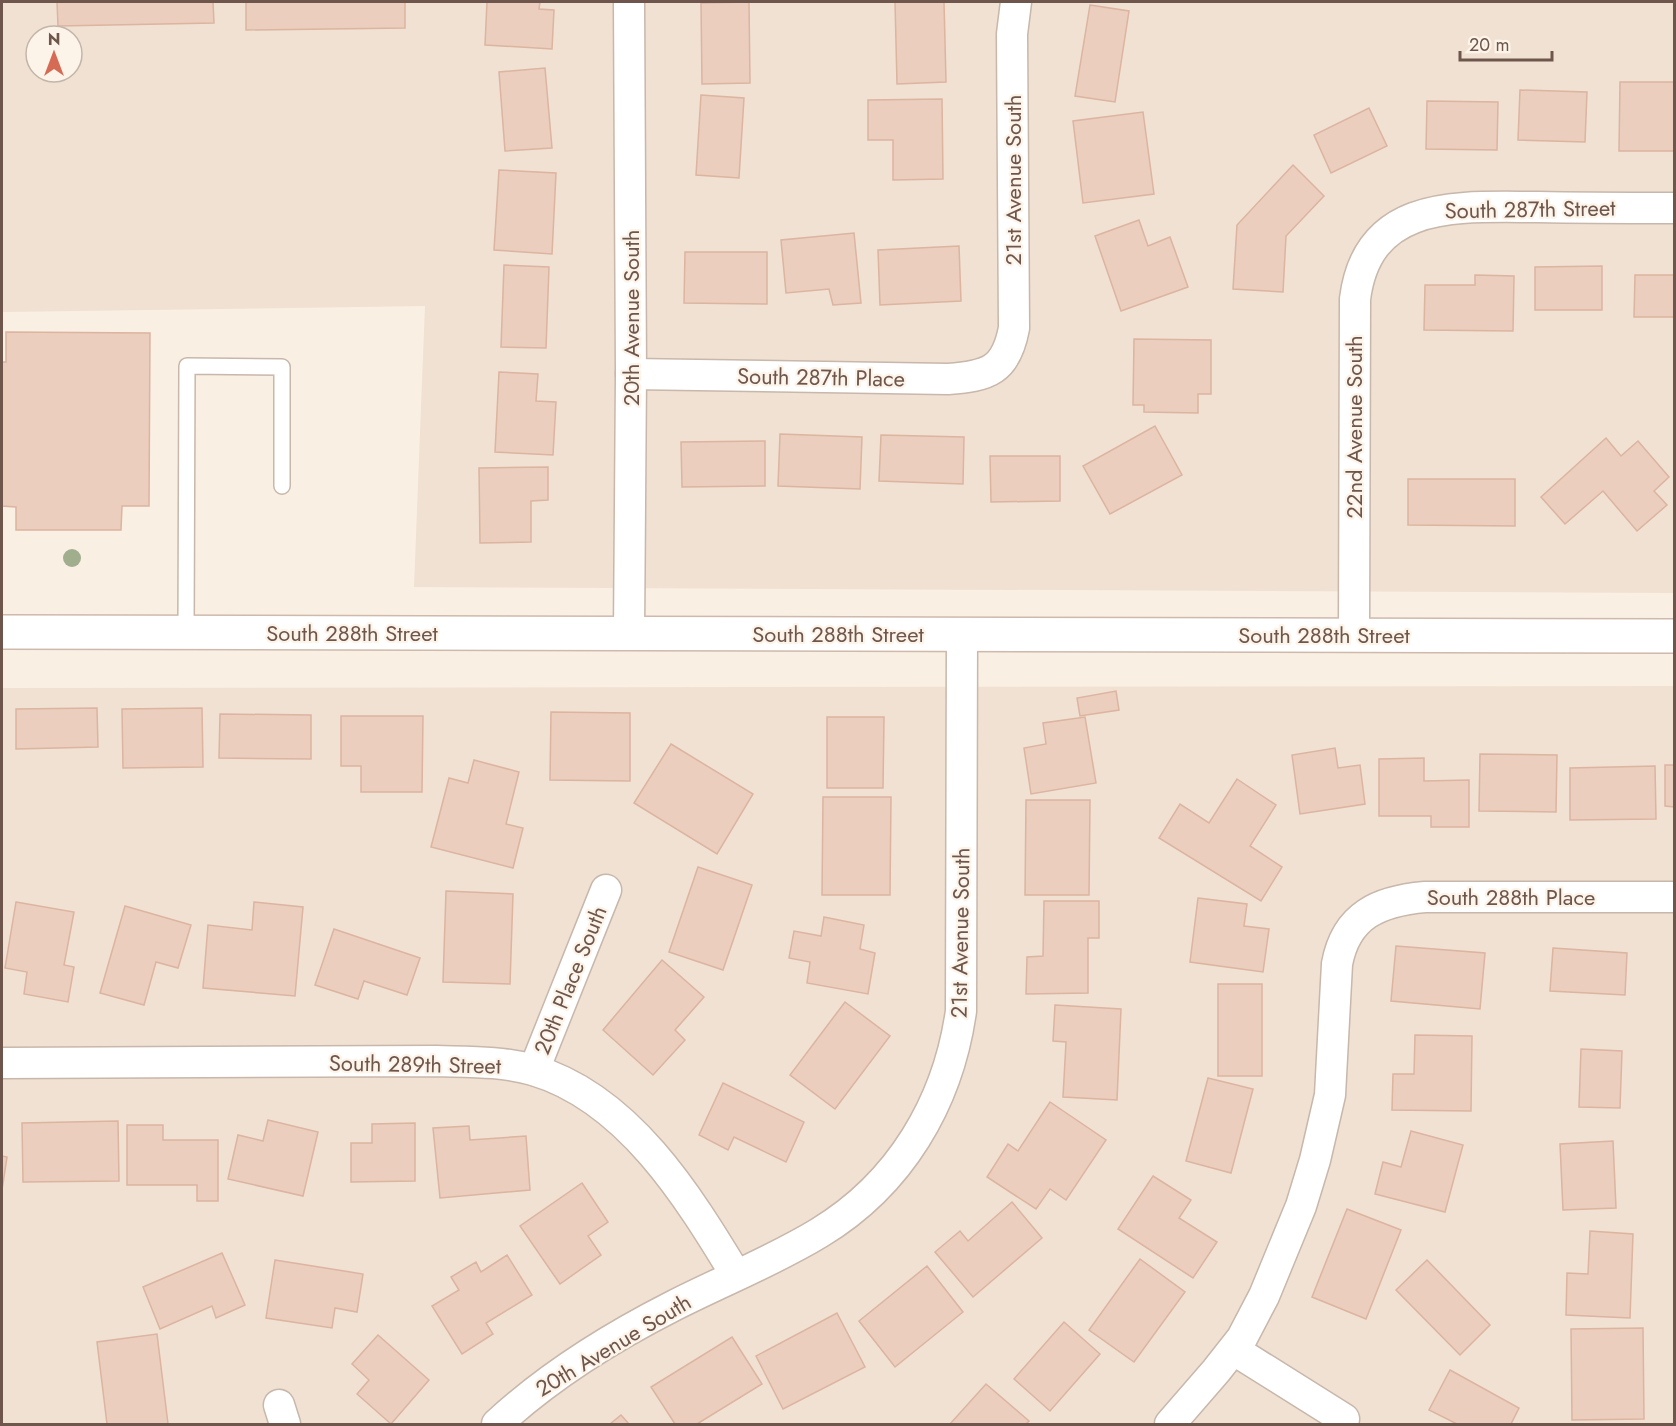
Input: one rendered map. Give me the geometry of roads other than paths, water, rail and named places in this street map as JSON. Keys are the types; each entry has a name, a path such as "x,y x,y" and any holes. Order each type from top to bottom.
{"main road":[{"name":"South 288th Street","path":"2,632 1674,636"}],"street":[{"name":"20th Avenue South","path":"629,2 631,374 629,634"},
{"name":"21st Avenue South","path":"1005,358 1014,328 1012,34 1016,2"},
{"name":"South 287th Street","path":"1390,230 1406,220 1421,215 1457,208 1674,208"},
{"name":"22nd Avenue South","path":"1354,635 1355,299 1364,262 1377,242 1390,230"},
{"name":"South 287th Place","path":"631,374 948,379 983,374 1005,358"},
{"name":"21st Avenue South","path":"736,1275 819,1233 868,1197 885,1181 912,1145 933,1106 947,1072 958,1026 961,1000 962,634"},
{"name":"20th Place South","path":"534,1070 606,890"},
{"name":"South 288th Place","path":"1234,1350 1252,1321 1276,1268 1301,1206 1315,1160 1330,1095 1337,964 1342,944 1355,924 1367,913 1384,905 1425,897 1674,897"},
{"name":"South 289th Street","path":"2,1064 438,1061 491,1062 534,1070 579,1090 604,1108 644,1144 696,1211 736,1275"},
{"name":"20th Avenue South","path":"497,1425 528,1396 577,1362 638,1325 736,1275"},
{"path":"1170,1425 1234,1350 1344,1419"}],"lane":[{"path":"186,632 187,366 282,367 282,486"}]}
